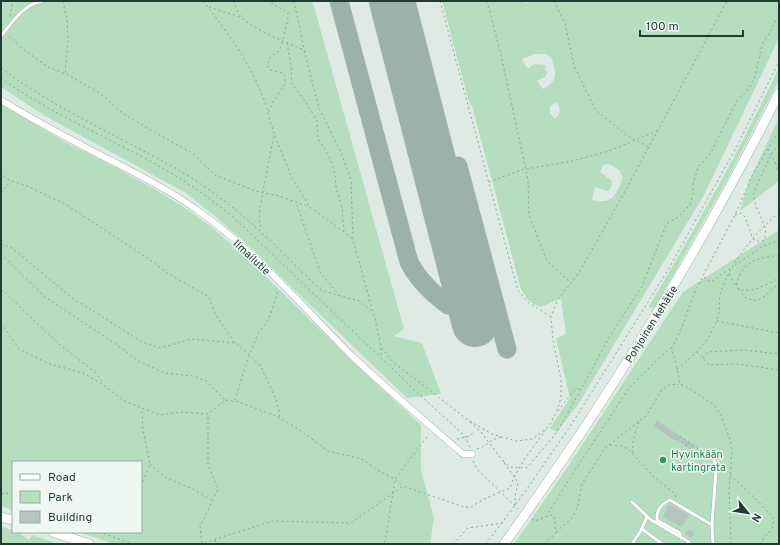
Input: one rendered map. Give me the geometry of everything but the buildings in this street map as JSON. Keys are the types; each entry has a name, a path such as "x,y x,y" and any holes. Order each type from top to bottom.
{"main road":[{"name":"Pohjoinen kehätie","path":"504,544 543,490 608,392 661,308 733,181 779,92"},
{"path":"1,517 12,520"},
{"path":"56,533 89,544"}],"street":[{"name":"Ilmailutie","path":"1,100 51,129 177,196 212,221 282,285 353,357 463,454 471,452"}],"lane":[{"path":"1,36 26,8 42,1"},
{"path":"713,544 712,525 716,470 714,461"},
{"path":"681,538 680,533 657,520 657,514 662,504 670,500 712,525"},
{"path":"632,502 647,517 688,543 694,544"},
{"path":"635,544 647,517"},
{"path":"632,544 642,529"},
{"path":"642,529 662,544"}],"path":[{"path":"13,1 5,32 23,49 48,67 65,73 100,94 121,112 192,153 215,175 310,207"},
{"path":"63,1 67,20 68,41 65,73"},
{"path":"203,1 234,41 252,71 274,128 274,135 260,207 260,230"},
{"path":"233,1 241,18"},
{"path":"269,112 285,82 286,77 283,72 270,70 267,65 271,56 278,52 288,18 288,12 272,4 272,1"},
{"path":"294,1 304,50 319,108 342,155 351,179 353,240 373,312 381,347 381,358"},
{"path":"440,1 518,291 528,303 551,316"},
{"path":"487,1 501,55 528,180 528,215 547,261 571,283"},
{"path":"554,1 554,4 565,23 574,66 595,109 626,135 649,147"},
{"path":"557,411 561,397 561,380 553,340 551,316 557,301 587,258 628,186 727,1"},
{"path":"207,6 241,18 252,26 304,50"},
{"path":"503,461 510,467 518,469 527,468 556,432 607,341 642,286 667,223 677,218 690,205 698,167 710,156 738,99 745,93 754,80 764,41 771,31 774,21 779,17"},
{"path":"287,43 291,65 292,84 305,101 317,121 318,139 332,163 336,188 342,206 344,233"},
{"path":"486,544 503,523 573,422 668,270 737,146 779,61"},
{"path":"1,68 44,97 172,166 202,185 233,207 260,230 313,283 323,290 359,301 373,312"},
{"path":"489,182 526,170 572,161 609,151 658,131"},
{"path":"546,518 572,475 629,388 672,347 682,327 695,291 735,215 752,176 776,135 779,133"},
{"path":"274,135 292,178 310,207 353,240"},
{"path":"735,215 741,213 745,217 753,239 760,242 764,240 766,235 765,226 755,206 753,196 771,155 779,143"},
{"path":"768,149 779,170"},
{"path":"779,162 777,166 779,175"},
{"path":"1,172 6,179 27,186 65,204 143,255 167,273 209,297 215,314 236,343 250,354 261,367 277,402 281,418"},
{"path":"1,193 12,181"},
{"path":"296,203 320,272 339,295"},
{"path":"677,369 697,352 712,332 719,313 720,295 724,283 742,252 765,226 779,213"},
{"path":"703,276 706,280 711,282 762,247 779,240"},
{"path":"1,244 12,248 72,297 142,342 161,348 190,339 236,343"},
{"path":"1,254 45,297 113,342 140,362 165,373 192,376 206,381 225,400 239,402 281,418 328,451 362,459 377,470 395,479 402,486 464,507 471,507 484,499 510,488 518,469 549,426 557,411 575,389 582,388"},
{"path":"738,289 736,285 739,276 754,260 779,255"},
{"path":"730,274 738,289 746,298 757,301 779,283"},
{"path":"738,289 743,291 751,290 779,278"},
{"path":"234,402 258,334 269,319 279,288 282,285"},
{"path":"1,289 60,345 96,373 104,385"},
{"path":"716,321 779,333"},
{"path":"1,323 19,349 47,363 83,373 104,385 124,401 160,415 181,412 208,414 225,400"},
{"path":"381,347 393,362 468,420 481,432 518,483 514,497 515,506"},
{"path":"672,347 671,350 680,384"},
{"path":"703,358 708,352 744,350 779,354"},
{"path":"697,352 709,365 738,364 779,370"},
{"path":"544,544 573,517 578,505 582,484 594,464 609,444 646,416 661,391 668,385 680,384 705,398 719,411 730,440 732,450 728,490 731,544"},
{"path":"142,408 143,430 150,464 142,484"},
{"path":"202,543 200,527 218,489 208,464 208,414"},
{"path":"468,420 492,434 516,441 533,439 549,426"},
{"path":"633,454 632,442 640,420"},
{"path":"380,544 384,543 394,493 395,479 433,428"},
{"path":"449,442 457,438 470,436 474,432"},
{"path":"680,436 714,461"},
{"path":"471,452 479,449 495,438 503,437"},
{"path":"678,439 702,457 714,461"},
{"path":"609,444 622,446 628,449 653,476 675,494 677,504"},
{"path":"702,457 705,453"},
{"path":"150,464 164,477 195,490 211,501"},
{"path":"477,469 525,515 535,521 546,518 550,515 554,516 556,533"},
{"path":"729,474 758,501 774,519 773,526 760,544"},
{"path":"200,544 273,521 352,523 402,486"},
{"path":"1,494 10,493 12,494"},
{"path":"453,544 468,528 503,523"},
{"path":"104,534 133,544"},
{"path":"215,539 216,544"}],"green space":[{"path":"1,1 310,1 313,3 404,329 394,336 422,343 441,394 407,398 247,244 186,193 45,116 1,87"},
{"path":"442,1 518,1 528,3 532,1 779,1 779,38 704,195 579,403 557,432 550,428 570,398 556,339 566,334 561,298 541,307 529,300 521,289 472,106 469,102","holes":["535,54 545,54 551,57 554,67 554,79 552,83 543,89 537,81 545,77 548,72 545,70 546,65 534,64 528,69 522,60","557,102 560,111 555,119 550,113 550,106","609,164 619,170 623,178 618,190 609,200 592,200 595,187 608,191 611,187 612,181 600,172 603,165"]},
{"path":"779,68 779,80 729,176 655,307 651,308 649,306 717,189"},
{"path":"1,103 65,142 102,160 163,194 213,228 256,267 350,359 421,425 421,471 434,518 430,544 114,544 82,533 142,533 142,461 12,461 12,510 1,506"},
{"path":"779,118 779,181 740,211 749,181"},
{"path":"779,230 779,544 514,544 569,465 683,292"},
{"path":"1,527 12,530 12,533 19,533 29,540 32,535 58,544 1,544"}],"taxiway":[{"path":"339,1 409,262 426,286 448,305 469,300"},
{"path":"458,166 507,349"}],"runway":[{"path":"392,1 475,324"}],"place":[{"name":"Hyvinkään kartingrata","path":"663,460"}]}
